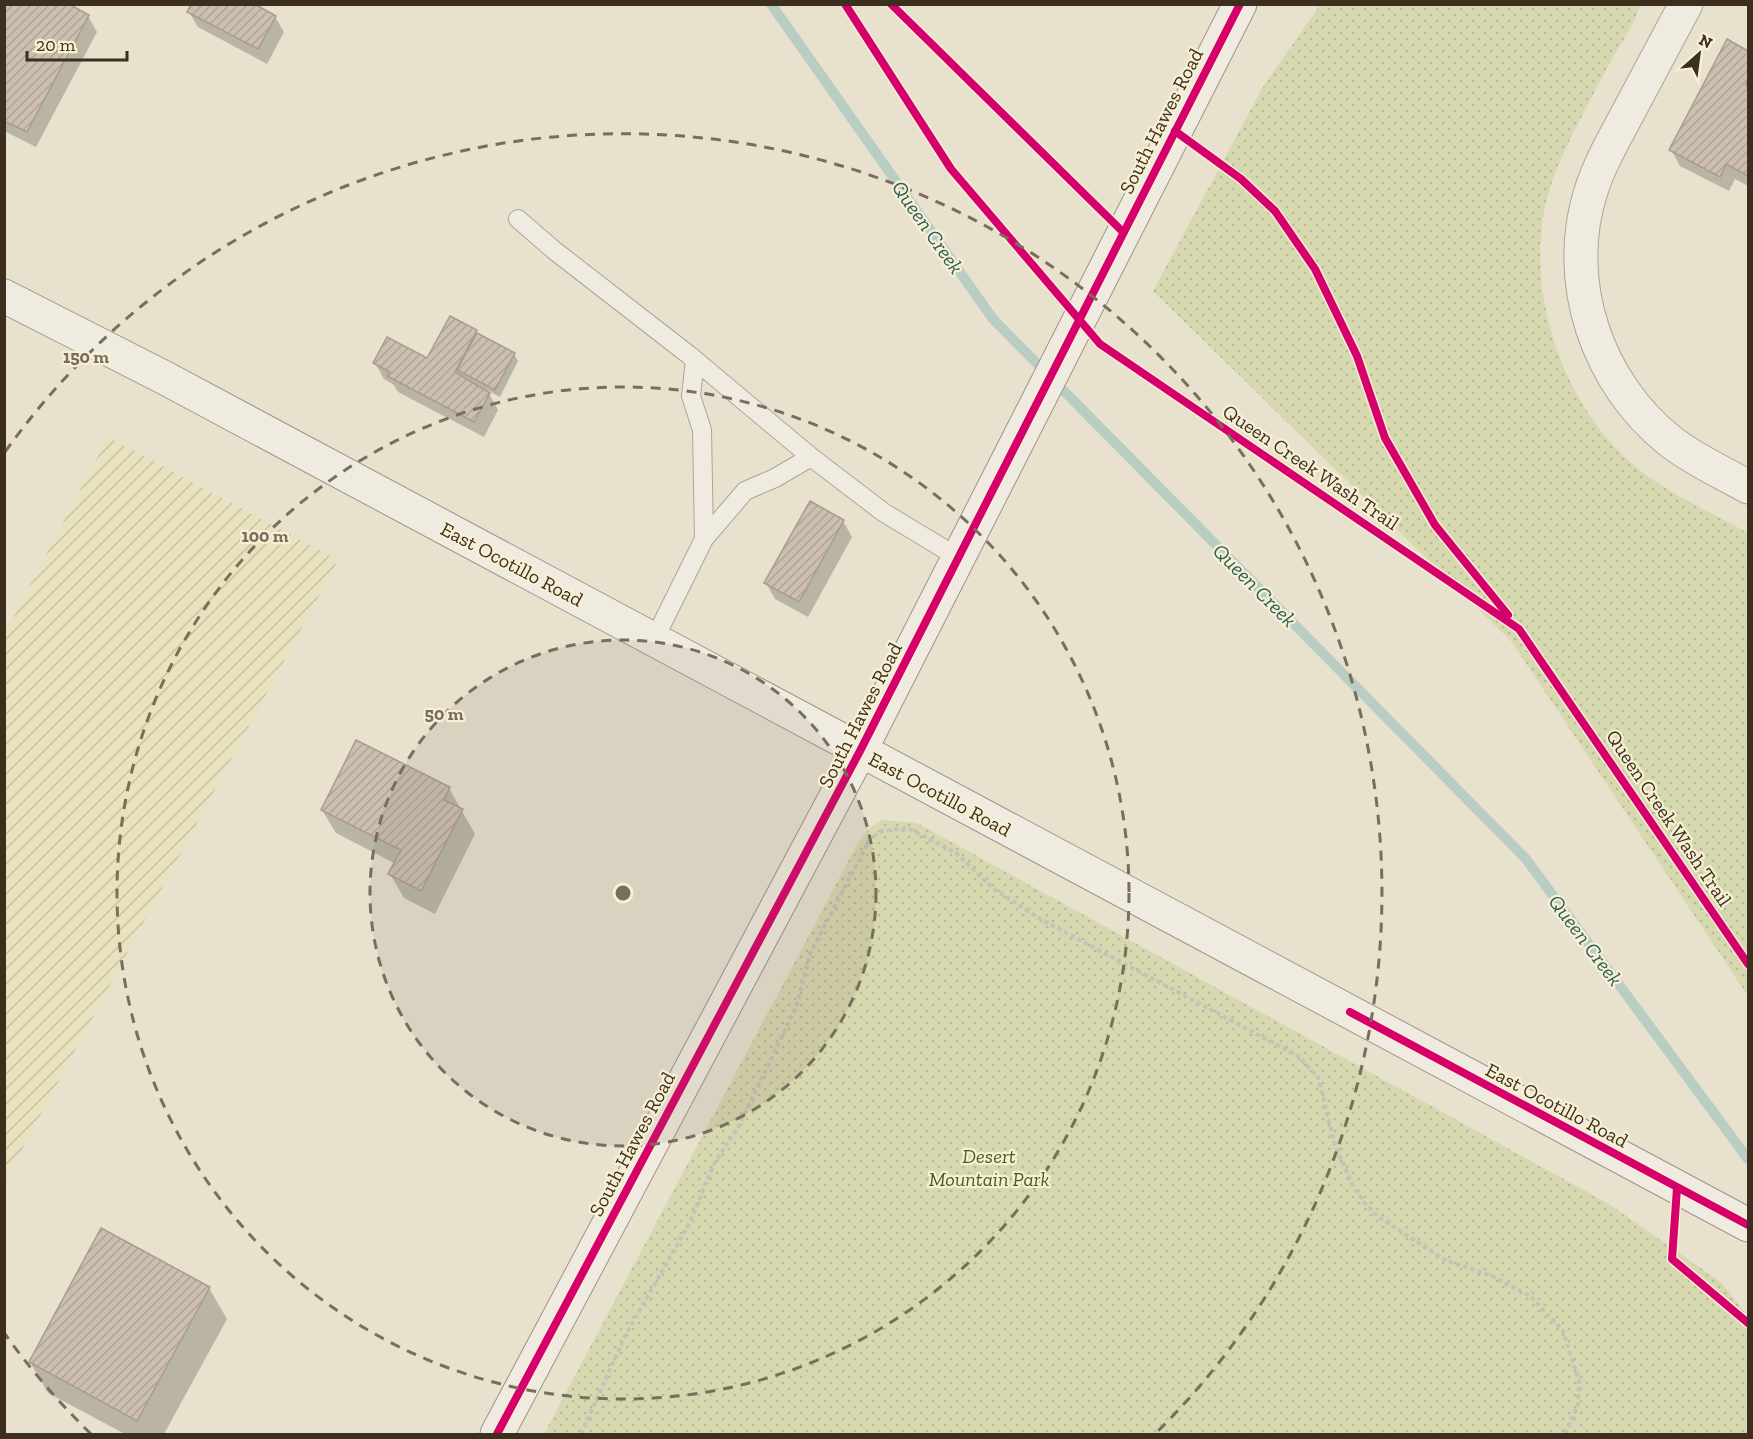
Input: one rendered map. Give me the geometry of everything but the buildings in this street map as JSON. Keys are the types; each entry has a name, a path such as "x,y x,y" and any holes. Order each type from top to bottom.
{"main road":[{"name":"South Hawes Road","path":"497,1434 860,751 1240,4"},
{"path":"1686,4 1605,156 1591,192 1584,222 1581,253 1582,284 1593,332 1610,372 1648,421 1696,459 1749,487"},
{"name":"East Ocotillo Road","path":"4,296 654,640 1749,1225"}],"lane":[{"path":"518,219 883,512 959,558"},
{"path":"695,360 691,396 702,429 704,538"},
{"path":"654,640 704,538 745,491 775,478 812,457"}],"path":[{"path":"581,1434 625,1336 690,1222 714,1164 740,1124 796,1007 810,954 870,839 882,831 908,828 956,853 994,889 1042,920 1298,1056 1318,1077 1335,1145 1344,1170 1371,1209 1445,1260 1513,1286 1546,1311 1563,1331 1579,1381 1578,1405 1567,1434"}],"shaded area":[{"path":"108,437 338,560 5,1181 5,633"}],"green space":[{"path":"1320,5 1640,5 1632,25 1576,128 1556,171 1545,209 1540,249 1543,290 1551,330 1565,369 1584,406 1607,438 1635,466 1661,485 1748,533 1748,996 1511,641 1153,291 1263,87"},
{"name":"Desert Mountain Park","path":"882,820 917,823 1609,1204 1722,1283 1748,1317 1748,1434 544,1434 859,841 869,829"}],"waterway":[{"name":"Queen Creek","path":"771,4 993,319 1526,859 1748,1159"}],"cycle path":[{"name":"Queen Creek Wash Trail","path":"845,4 951,169 1100,344 1519,629 1748,964"},
{"path":"891,4 1123,232"},
{"path":"497,1434 860,751 1240,4"},
{"path":"1175,131 1241,179 1275,211 1315,269 1357,356 1385,438 1435,525 1508,615"},
{"path":"1350,1012 1748,1225"},
{"path":"1677,1188 1672,1259 1748,1323"}]}
